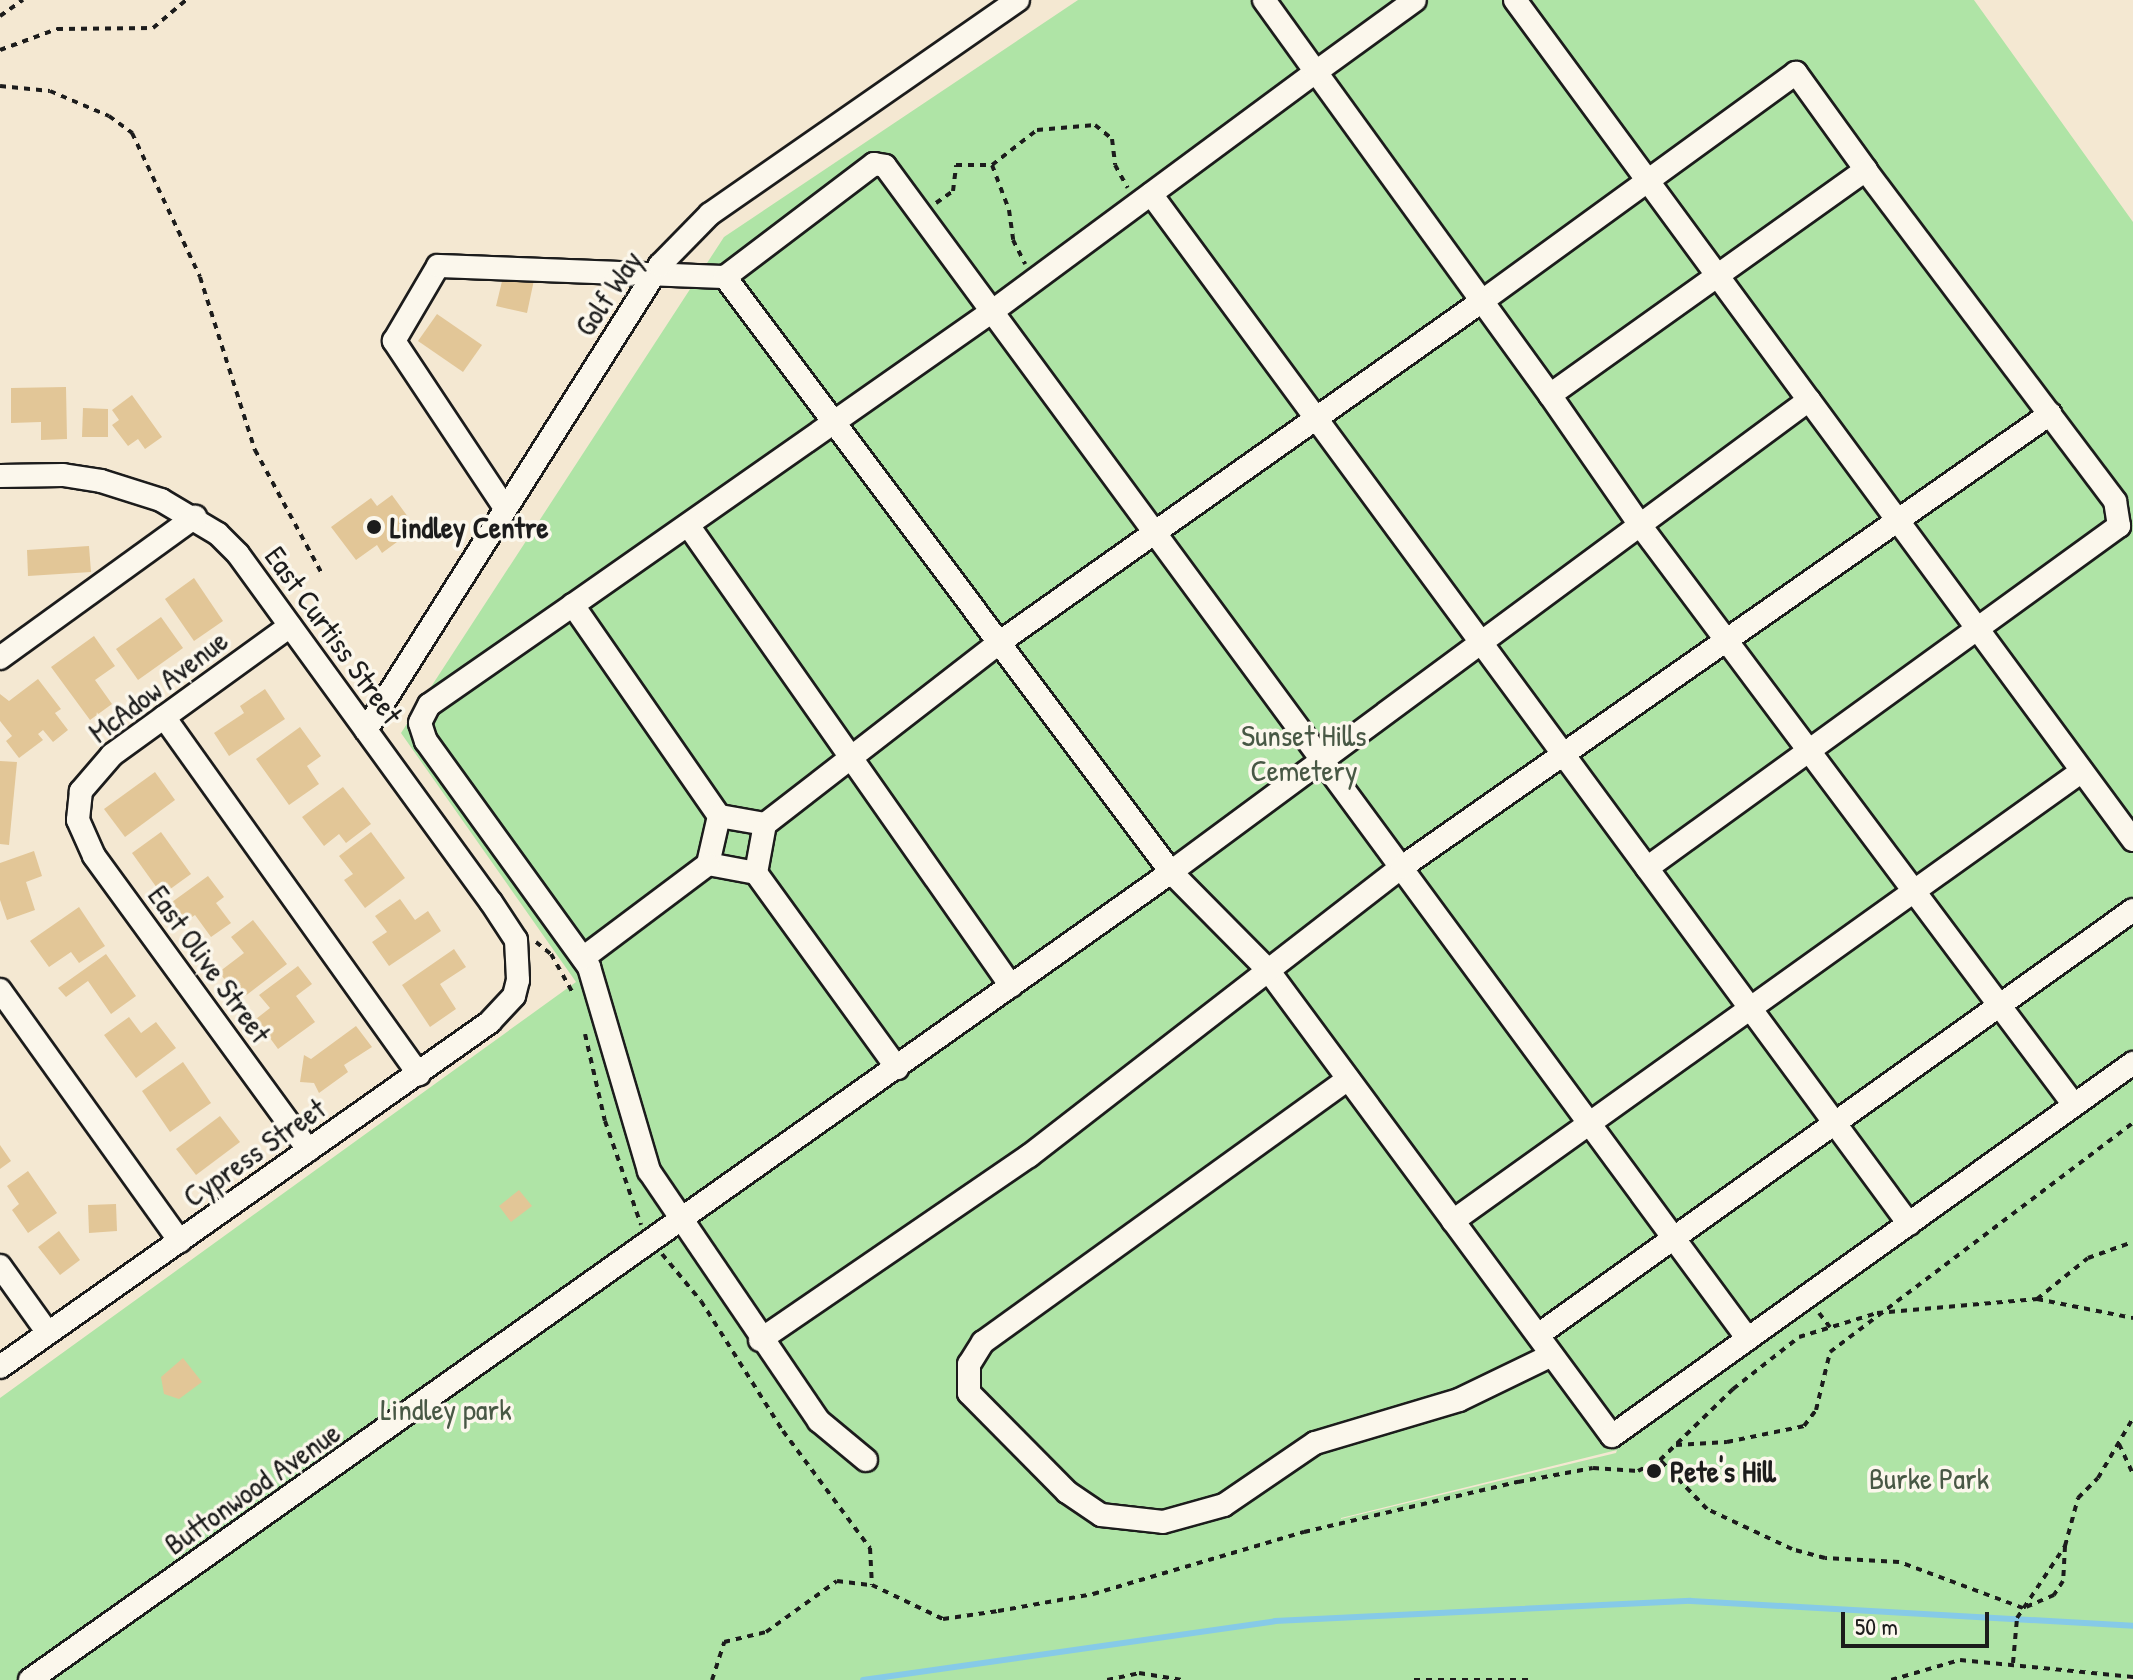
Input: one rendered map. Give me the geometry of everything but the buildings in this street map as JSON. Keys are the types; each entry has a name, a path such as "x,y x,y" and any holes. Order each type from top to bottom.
{"street":[{"name":"Golf Way","path":"366,730 656,273 710,214 1018,0"},
{"path":"1264,0 1550,395 1640,525 2074,1105"},
{"path":"866,1460 819,1421 760,1340 649,1171 583,958 426,741 420,723 429,705 994,310 1415,0"},
{"path":"1515,0 2133,840"},
{"path":"756,873 765,824 853,755 1000,642 1482,301 1796,73 2115,501 2119,526 1979,631 1647,868"},
{"path":"505,508 394,341 438,266 725,277 874,164 885,166 923,211 1748,1339"},
{"path":"1550,395 1866,170"},
{"path":"1145,199 1316,419 1909,1224"},
{"path":"725,277 1171,872 1268,970 1612,1436 2133,1063"},
{"name":"Buttonwood Avenue","path":"30,1680 625,1262 1171,872 1809,400"},
{"path":"760,1340 1029,1156 1402,867 2050,414"},
{"name":"East Curtiss Street","path":"0,476 63,475 101,481 195,517 238,554 499,914 516,940 517,968"},
{"path":"0,658 195,517"},
{"path":"688,525 853,755 1011,986"},
{"path":"573,605 719,816 765,824"},
{"name":"McAdow Avenue","path":"79,806 81,791 93,773 164,717 290,626"},
{"path":"164,717 419,1074"},
{"path":"1453,1221 2082,771"},
{"name":"East Olive Street","path":"79,806 83,836 94,856 308,1150"},
{"path":"583,958 708,864 719,816"},
{"path":"708,864 756,873 897,1068"},
{"path":"1538,1335 2133,910"},
{"name":"Cypress Street","path":"0,1367 419,1074 505,1009 514,996 517,968"},
{"path":"0,990 180,1241"},
{"path":"1348,1079 983,1342 969,1364 969,1393 1067,1492 1101,1515 1163,1522 1224,1505 1315,1443 1459,1400 1552,1355"},
{"path":"0,1266 48,1333"}],"path":[{"path":"0,16 23,0"},
{"path":"0,50 57,29 153,28 186,0"},
{"path":"0,86 50,91 109,116 132,133 200,277 255,450 323,576"},
{"path":"923,211 953,191 956,165 992,165 1037,130 1095,125 1112,139 1115,165 1145,199"},
{"path":"992,165 1009,210 1013,240 1034,281"},
{"path":"1675,1445 1727,1442 1804,1426 1816,1410 1830,1352 1877,1313 2133,1123"},
{"path":"2037,1299 2088,1258 2133,1242"},
{"path":"712,1680 724,1642 766,1632 837,1581 872,1585 943,1619 1093,1594 1304,1532 1518,1482 1593,1468 1638,1471 1660,1460 1733,1389 1799,1337 1877,1313 2037,1299 2133,1318"},
{"path":"1660,1460 1707,1509 1792,1549 1825,1558 1899,1562 2023,1608 2054,1595 2063,1581 2065,1546 2078,1498 2098,1478 2133,1418"},
{"path":"2119,1443 2133,1474"},
{"path":"2013,1663 2017,1618 2065,1546"},
{"path":"1891,1680 1960,1660 2133,1677"},
{"path":"1107,1680 1139,1673 1182,1680"},
{"path":"1414,1680 1530,1680"}],"green space":[{"name":"Sunset Hills Cemetery","path":"1078,0 1974,0 2133,222 2133,1675 2126,1680 0,1680 0,1398 576,982 401,733 724,237","holes":["1617,1450 1616,1453 1341,1519"]}],"waterway":[{"path":"863,1680 1275,1621 1691,1601 2133,1626"}],"place":[{"name":"Lindley Centre","path":"374,527"},
{"name":"Pete's Hill","path":"1654,1471"}],"park label":[{"name":"Lindley park","path":"446,1409"},
{"name":"Burke Park","path":"1929,1478"}]}
